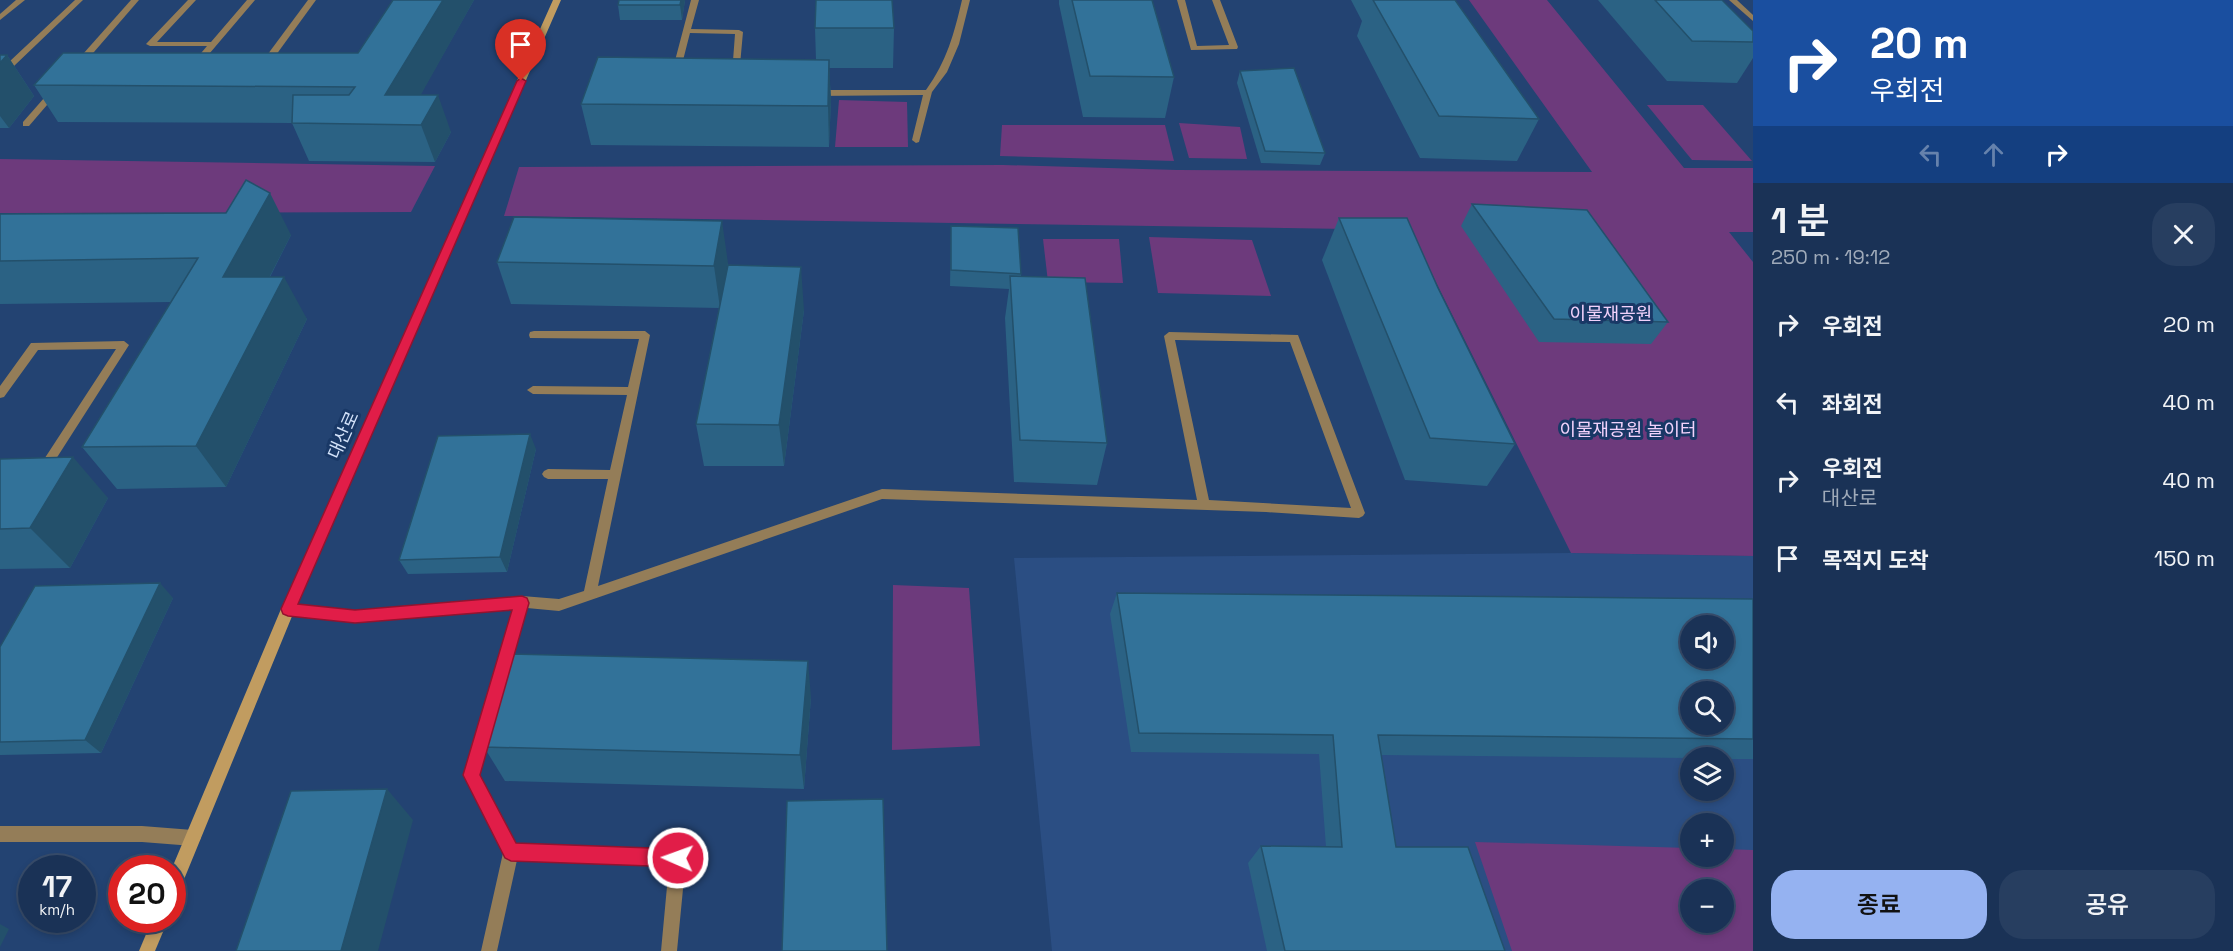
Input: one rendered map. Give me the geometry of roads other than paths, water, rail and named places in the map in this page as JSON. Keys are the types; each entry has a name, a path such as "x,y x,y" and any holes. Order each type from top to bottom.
{"main road":[{"name":"대산로","path":"186,855 288,609 557,0"},
{"path":"147,951 155,933"}],"lane":[{"path":"0,18 21,0"},
{"path":"0,64 11,64 79,0"},
{"path":"73,71 135,0"},
{"path":"192,0 150,44 213,44"},
{"path":"206,66 194,66 251,0"},
{"path":"254,64 266,64 312,0"},
{"path":"673,83 695,0"},
{"path":"916,140 928,92 943,72 951,53 966,0"},
{"path":"1180,0 1194,48 1234,47 1216,0"},
{"path":"1733,0 1753,19"},
{"path":"687,31 739,32 735,83"},
{"path":"26,124 65,80"},
{"path":"803,93 928,92"},
{"path":"534,335 645,335 590,594"},
{"path":"288,609 355,616 522,603 559,605 882,494 1204,505 1359,513 1293,338 1169,336 1204,505"},
{"path":"0,394 34,345 124,345 42,471 31,471"},
{"path":"533,390 633,392"},
{"path":"548,474 615,475"},
{"path":"489,951 511,852 472,775 522,603"},
{"path":"0,834 142,834 193,838"},
{"path":"511,852 678,858 669,951"}],"park label":[{"name":"이물재공원","path":"1611,313"},
{"name":"이물재공원 놀이터","path":"1628,429"}]}
